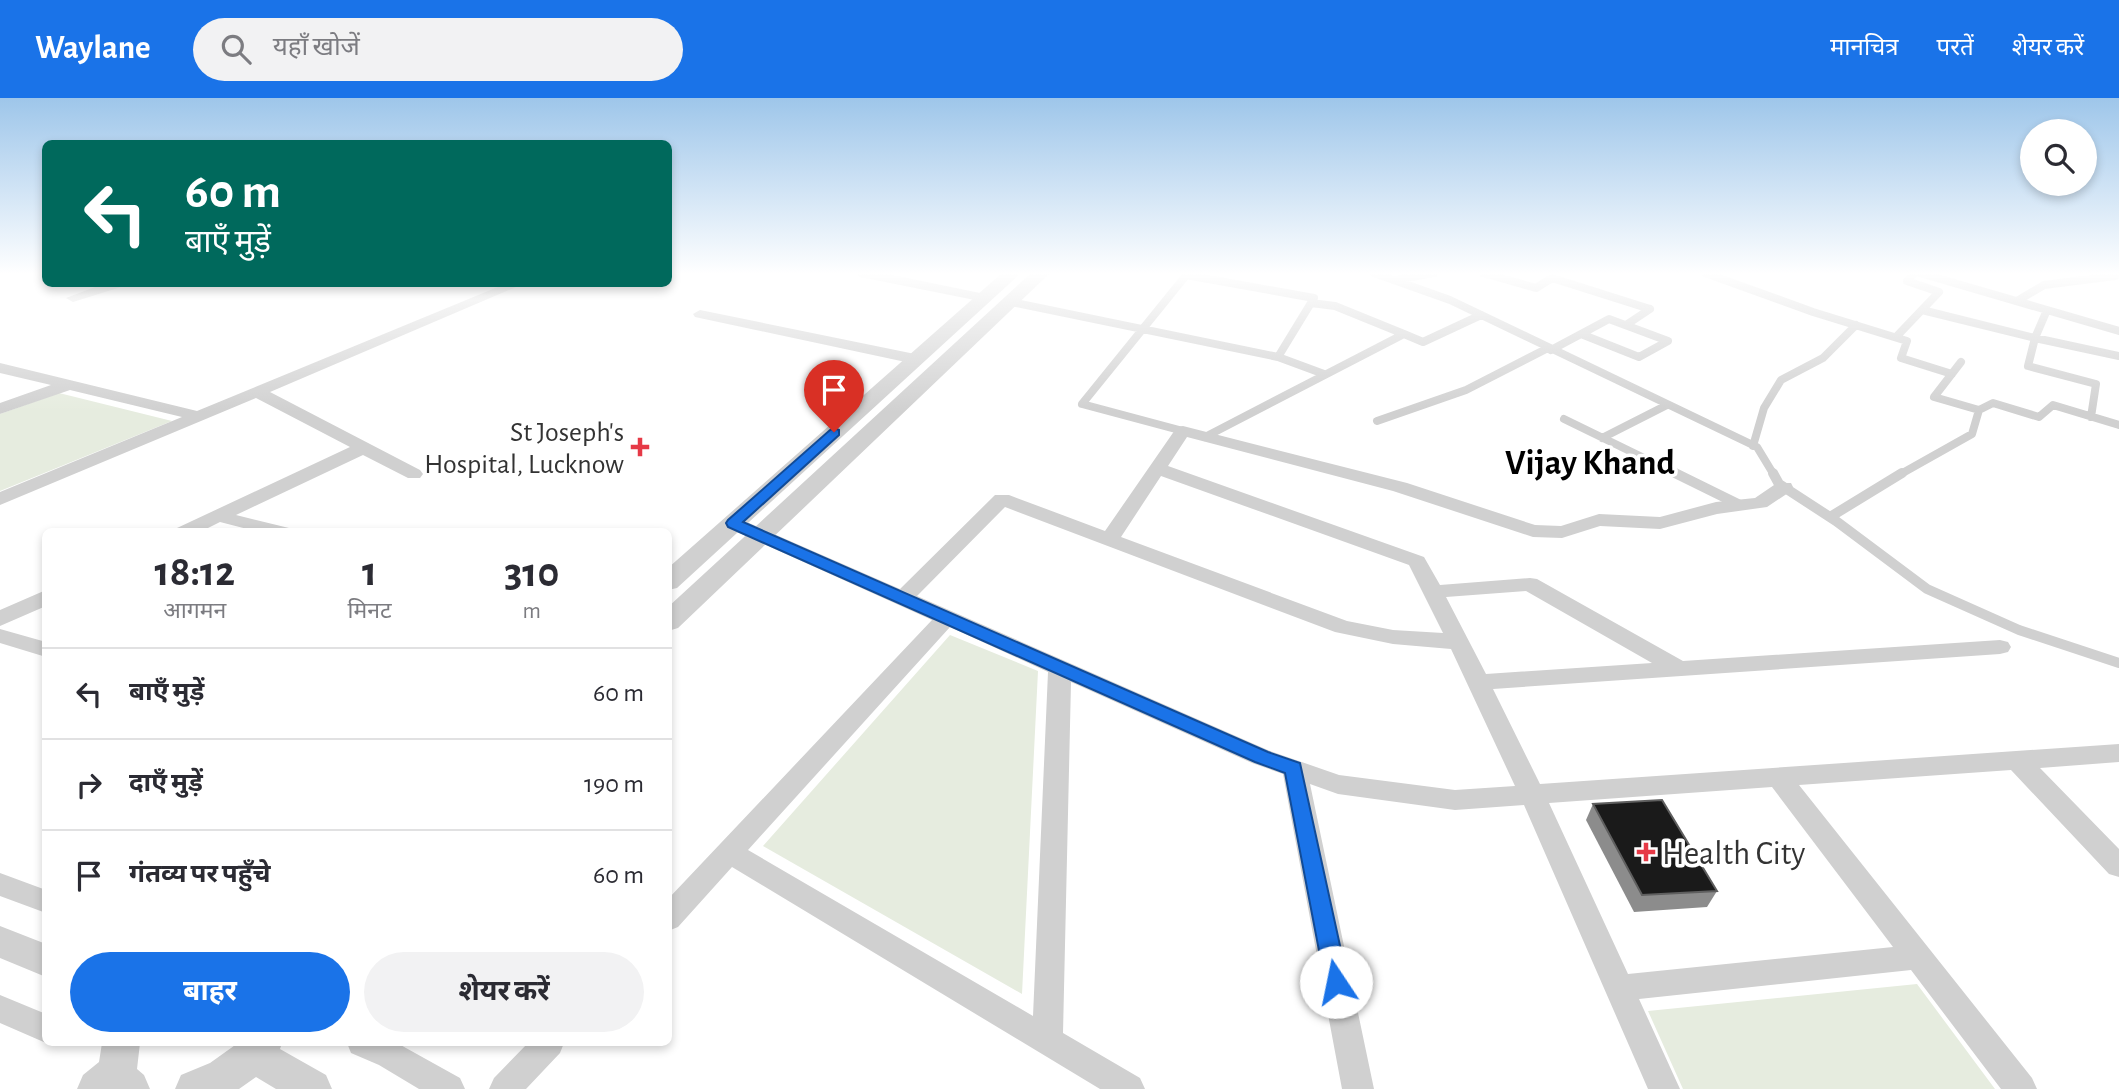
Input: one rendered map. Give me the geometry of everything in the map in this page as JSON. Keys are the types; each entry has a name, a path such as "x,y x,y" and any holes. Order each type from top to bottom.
{"street":[{"path":"0,499 431,319"},
{"path":"726,319 915,359"},
{"path":"672,578 961,319"},
{"path":"672,618 993,319"},
{"path":"0,368 198,416"},
{"path":"0,409 68,385"},
{"path":"257,392 414,474"},
{"path":"1109,539 1183,431 1400,487 1533,531 1562,531 1600,520 1660,523 1716,508 1760,503 1784,487"},
{"path":"192,528 363,447"},
{"path":"1157,468 1417,561 1460,642 1533,794 1664,1089"},
{"path":"903,598 1002,499 1343,627 1393,637 1460,642"},
{"path":"218,516 266,528"},
{"path":"733,523 1261,757 1338,784 1455,800 2119,752"},
{"path":"1433,592 1531,583 1680,669"},
{"path":"0,619 42,599"},
{"path":"672,915 732,854 947,617"},
{"path":"0,636 42,649"},
{"path":"1479,682 2000,647"},
{"path":"1047,1040 1060,667"},
{"path":"2017,760 2119,866"},
{"path":"1294,768 1357,1089"},
{"path":"1778,777 2021,1089"},
{"path":"732,854 1129,1089"},
{"path":"0,884 42,900"},
{"path":"0,941 42,959"},
{"path":"1619,988 1918,957"},
{"path":"0,1009 42,1027"},
{"path":"369,1046 449,1089"},
{"path":"505,1089 546,1046"},
{"path":"195,1089 215,1081 259,1049 312,1089"}],"lane":[{"path":"1095,319 1278,357 1324,373"},
{"path":"1151,319 1082,404 1183,431"},
{"path":"1278,357 1301,319"},
{"path":"1368,319 1423,341 1472,319"},
{"path":"1490,319 1753,446 1779,484 1830,517 1927,589 2019,630 2119,663"},
{"path":"1377,421 1466,390 1609,319"},
{"path":"1580,334 1639,357 1668,341 1610,319"},
{"path":"1626,325 1635,319"},
{"path":"1839,319 1907,341 1901,358 1952,374"},
{"path":"1896,337 1913,319"},
{"path":"1959,319 2119,356"},
{"path":"2043,319 2028,366 2096,384 2091,417"},
{"path":"2079,319 2119,331"},
{"path":"1753,446 1764,408 1782,380 1822,358 1856,325"},
{"path":"1205,437 1324,373 1404,334"},
{"path":"1961,362 1934,397 1979,411"},
{"path":"1830,517 1871,495 1949,445 1972,434 1979,411 1993,403 2039,417 2053,405 2119,425"},
{"path":"1602,438 1667,405"},
{"path":"1564,419 1740,505"}],"shaded area":[{"path":"59,393 172,421 0,491 0,414"},
{"path":"950,635 1038,671 1022,994 763,846"},
{"path":"1917,984 1995,1089 1683,1089 1648,1011"}],"building":[{"path":"1662,800 1717,891 1642,895 1593,804"}],"place":[{"name":"St Joseph's Hospital, Lucknow","path":"640,447"},
{"name":"Health City","path":"1646,852"}],"district":[{"name":"Vijay Khand","path":"1590,462"}],"route":[{"path":"834,432 733,523 1261,757 1294,768 1336,982"}]}
